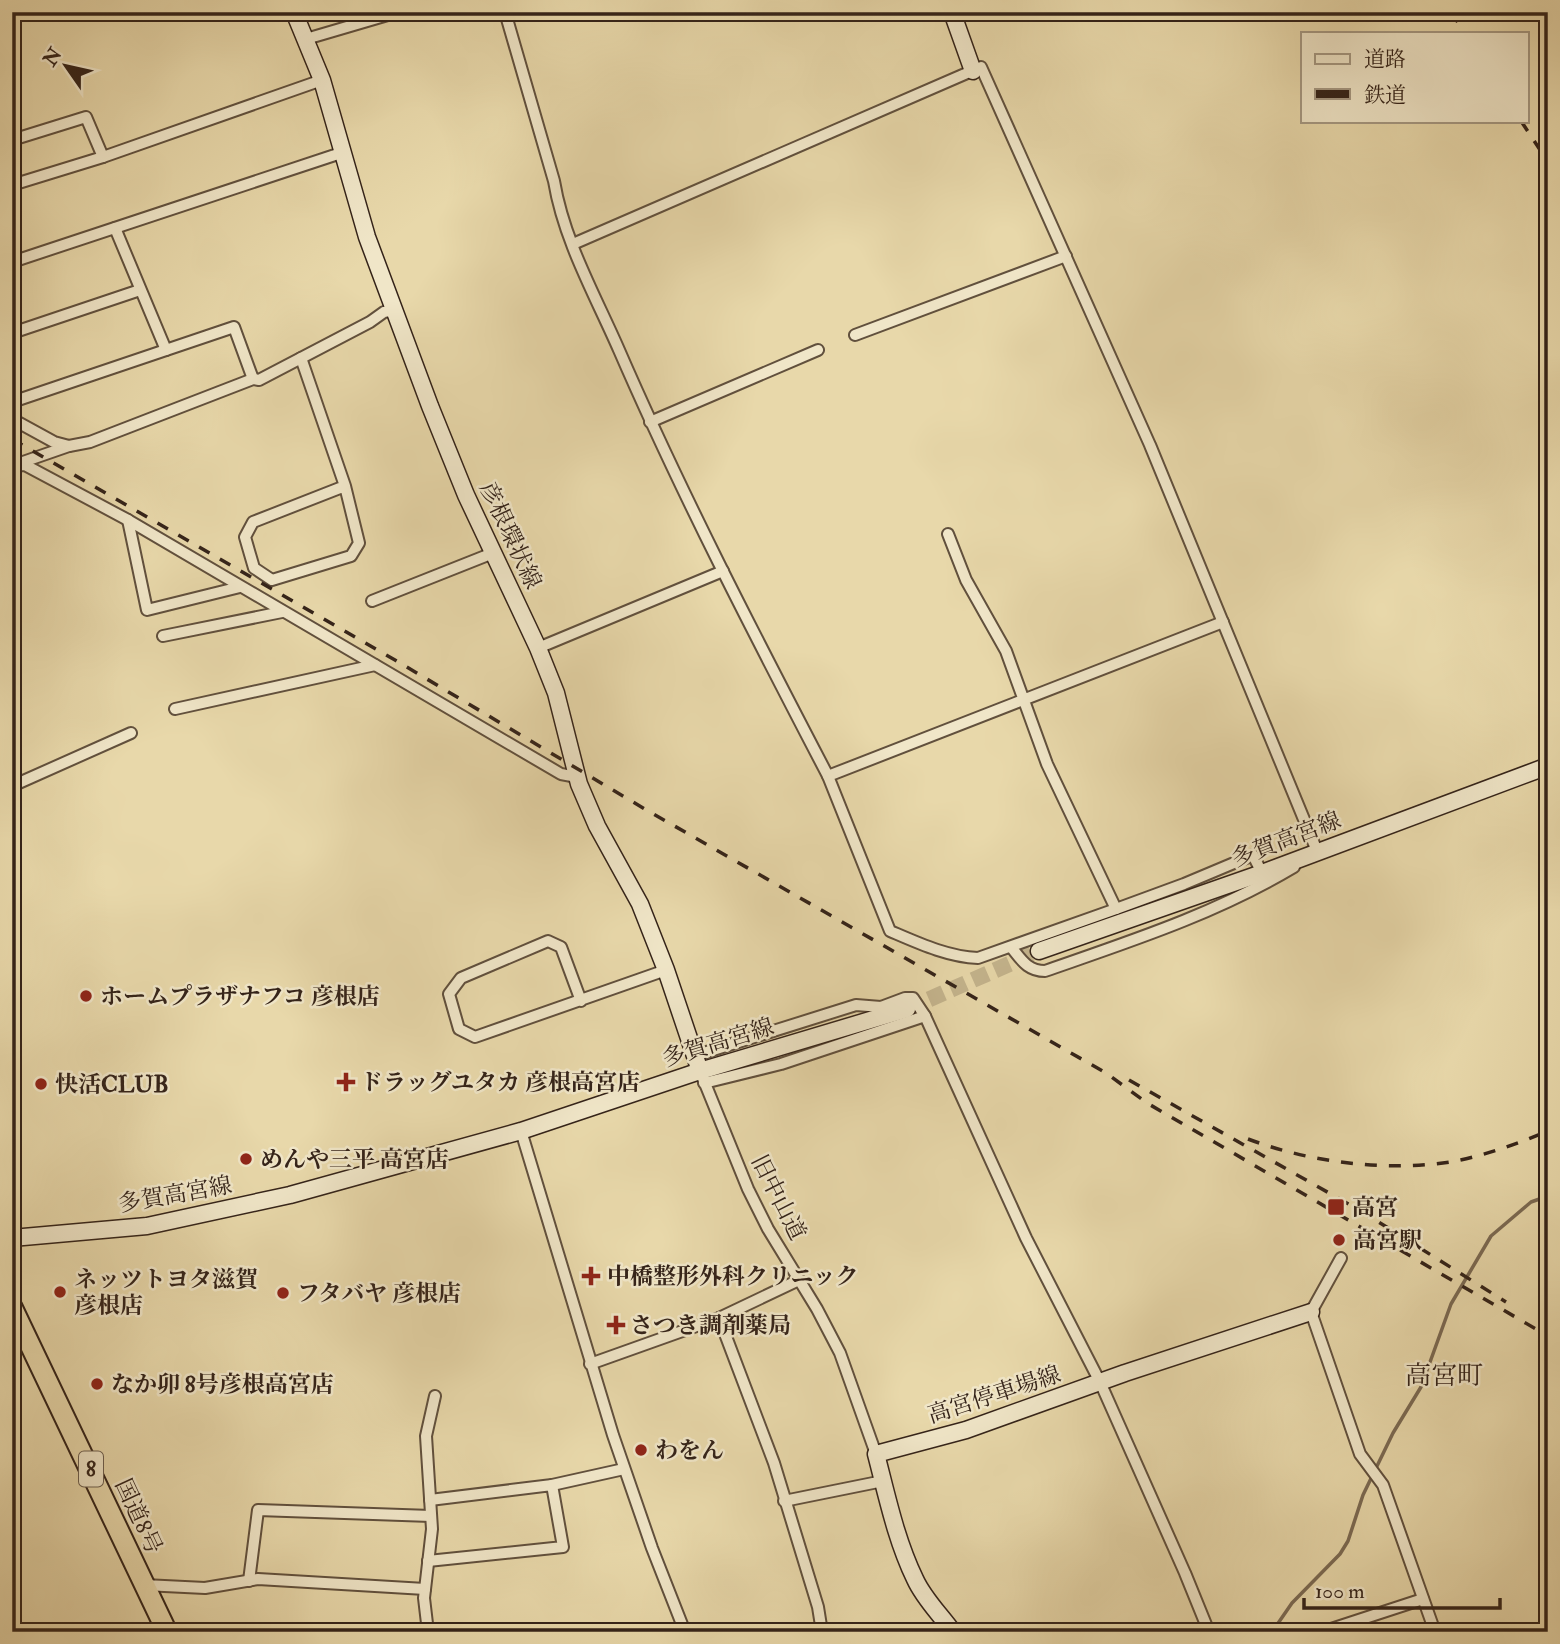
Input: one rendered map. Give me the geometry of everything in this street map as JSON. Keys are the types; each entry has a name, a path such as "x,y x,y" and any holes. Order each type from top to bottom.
{"highway":[{"name":"国道8号","path":"12,1307 167,1632"}],"main road":[{"name":"彦根環状線","path":"294,12 321,80 367,237 430,406 556,692 577,777 597,826 640,904 666,970 699,1070"},
{"path":"952,12 973,71"},
{"name":"多賀高宮線","path":"1039,951 1262,873 1548,766"},
{"name":"多賀高宮線","path":"12,1238 147,1226 290,1195 521,1131 699,1070 906,1009"},
{"name":"高宮停車場線","path":"876,1454 966,1430 1311,1312"},
{"path":"876,1454 900,1542 914,1578 925,1597 950,1628"}],"street":[{"path":"306,39 398,12"},
{"path":"505,12 554,181 559,209 593,296 650,422 828,776 890,931 930,947 967,958 978,958 1184,884 1253,855 1262,873"},
{"path":"573,244 981,67 1150,445 1223,622 1312,853 1294,867 1254,890 1169,929 1045,971 1035,971 1027,966 1011,947"},
{"path":"12,185 103,157 321,80"},
{"path":"12,140 86,117 103,157"},
{"path":"12,262 344,152"},
{"path":"115,228 166,350"},
{"path":"855,335 1066,256"},
{"path":"12,333 140,290"},
{"path":"12,466 69,446 90,442 253,379 259,380 384,312 394,310"},
{"path":"12,402 234,327 253,379"},
{"path":"650,422 818,350"},
{"path":"301,358 345,485 359,543 351,556 272,580 254,568 245,537 253,522 345,485"},
{"path":"12,419 54,442 69,446"},
{"path":"12,466 25,465 128,520 561,774 577,777"},
{"path":"128,520 147,610 240,587"},
{"path":"948,534 966,580 1006,651 1047,764 1116,909"},
{"path":"372,601 493,554"},
{"path":"538,648 723,571"},
{"path":"163,636 282,612"},
{"path":"828,776 1223,622"},
{"path":"175,709 375,665"},
{"path":"12,786 131,733"},
{"path":"580,1001 561,947 548,941 461,978 449,994 459,1029 475,1037 580,1001 666,970"},
{"path":"699,1070 856,1005 881,1006 913,998 925,1016 1026,1238 1100,1382 1209,1632"},
{"path":"699,1070 781,1064 925,1016"},
{"name":"旧中山道","path":"699,1070 748,1189 768,1229 840,1353 876,1454"},
{"path":"521,1131 624,1469 685,1632"},
{"path":"1342,1258 1311,1312 1360,1454 1383,1485 1435,1632"},
{"path":"590,1364 719,1318 799,1280"},
{"path":"719,1318 774,1463 818,1607 822,1632"},
{"path":"428,1632 424,1598 431,1517 426,1436 435,1396"},
{"path":"430,1500 552,1485 624,1469"},
{"path":"784,1501 883,1481"},
{"path":"428,1560 563,1548 552,1485"},
{"path":"249,1581 258,1510 431,1517"},
{"path":"145,1585 205,1588 258,1579 425,1589"},
{"path":"1322,1632 1423,1599"},
{"path":"932,1632 950,1628"}],"waterway":[{"path":"1272,1632 1292,1603 1340,1554 1348,1541 1363,1495 1393,1433 1421,1387 1451,1304 1491,1236 1531,1202 1548,1196"}],"tunnel":[{"path":"907,1009 1039,951"}],"railway":[{"path":"1451,12 1464,32"},
{"path":"1522,122 1548,162"},
{"path":"12,439 395,660 643,808 1106,1073 1147,1103 1548,1336"},
{"path":"1129,1080 1361,1211 1506,1302"},
{"path":"1248,1139 1322,1159 1400,1166 1463,1159 1548,1131"}],"place":[{"name":"ホームプラザナフコ 彦根店","path":"86,996"},
{"name":"ドラッグユタカ 彦根高宮店","path":"346,1082"},
{"name":"快活CLUB","path":"41,1084"},
{"name":"めんや三平 高宮店","path":"246,1159"},
{"name":"高宮","path":"1336,1207"},
{"name":"高宮駅","path":"1339,1240"},
{"name":"中橋整形外科クリニック","path":"591,1276"},
{"name":"ネッツトヨタ滋賀 彦根店","path":"60,1292"},
{"name":"フタバヤ 彦根店","path":"283,1293"},
{"name":"さつき調剤薬局","path":"616,1325"},
{"name":"なか卯 8号彦根高宮店","path":"97,1384"},
{"name":"わをん","path":"641,1450"}],"district":[{"name":"高宮町","path":"1444,1375"}]}
